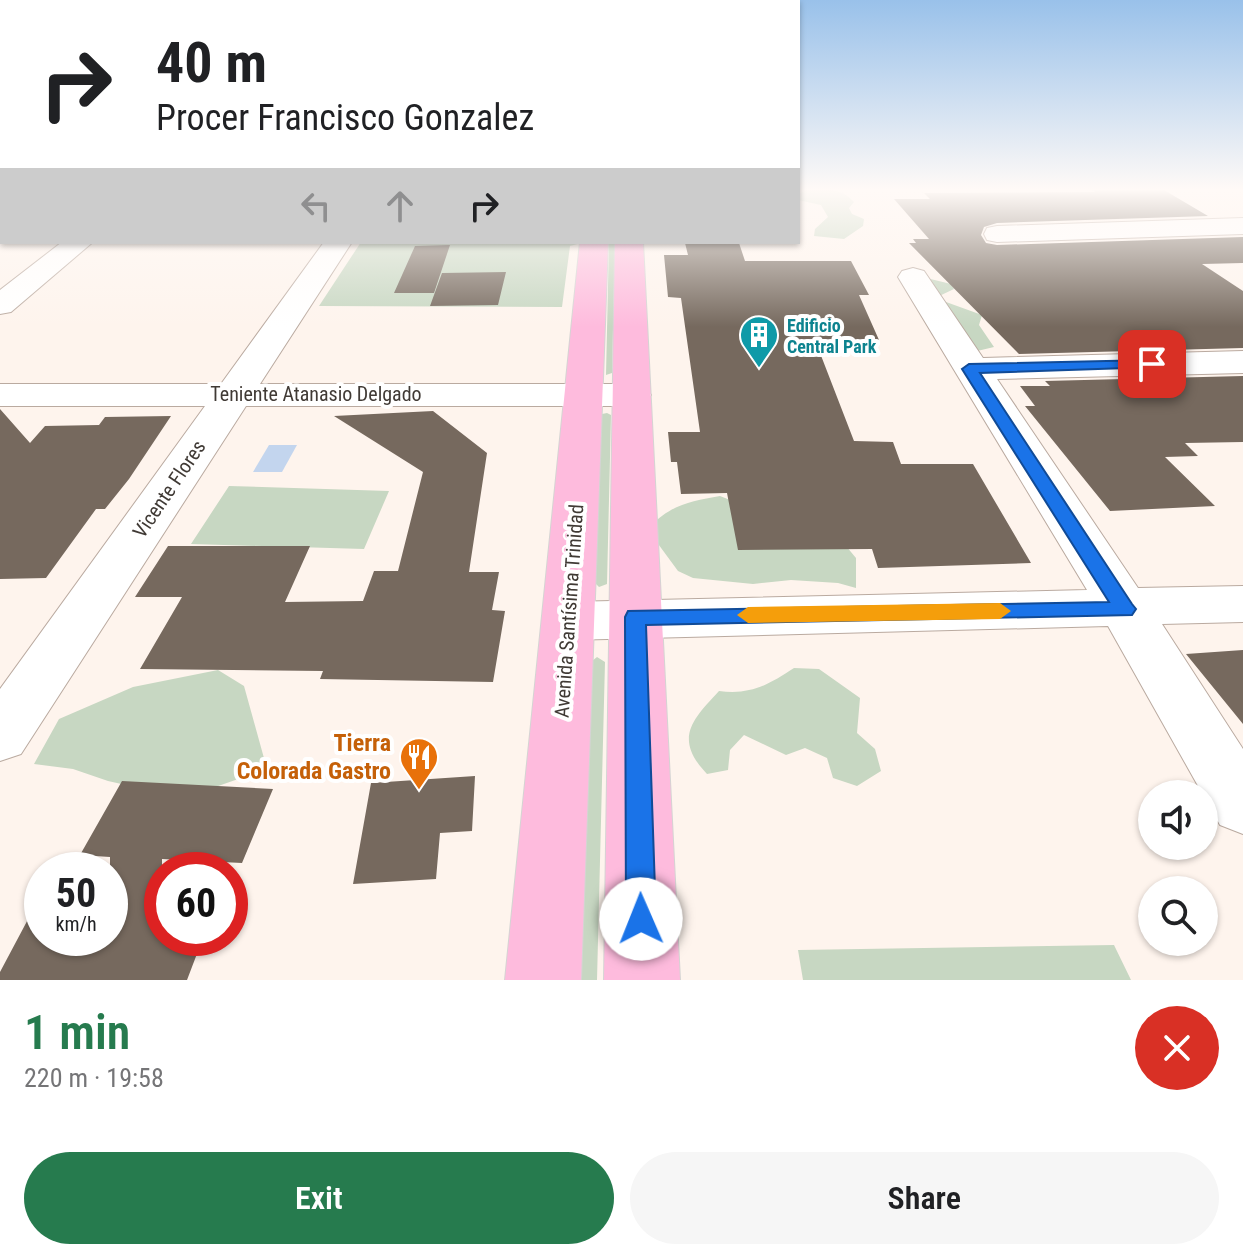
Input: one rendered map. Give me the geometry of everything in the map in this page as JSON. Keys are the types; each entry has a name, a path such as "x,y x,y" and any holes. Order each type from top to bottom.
{"main road":[{"name":"Avenida Santísima Trinidad","path":"594,244 608,395 635,617 642,980"},
{"name":"Avenida Santísima Trinidad","path":"543,980 568,621 608,395 629,244"}],"street":[{"path":"0,305 76,244"},
{"name":"Vicente Flores","path":"0,736 337,244"},
{"path":"913,277 1125,609 1243,805"},
{"path":"969,369 1243,362"},
{"name":"Teniente Atanasio Delgado","path":"0,395 608,395"},
{"path":"568,621 1243,604"}],"green space":[{"path":"814,236 849,236 844,239"},
{"path":"360,244 578,244 570,246 562,307 319,306"},
{"path":"609,244 615,244 612,373 606,375"},
{"path":"910,274 951,284 954,289 935,298 982,315 979,325 994,347 973,352"},
{"path":"602,414 611,415 607,584 599,587 595,583"},
{"path":"229,486 389,491 364,549 191,544"},
{"path":"720,496 846,546 856,558 856,588 838,583 791,580 753,584 693,578 678,571 653,537 651,526 674,509"},
{"path":"597,657 605,662 597,980 579,980 592,661"},
{"path":"794,668 819,669 860,698 857,733 875,749 881,771 857,786 833,778 827,758 805,748 786,755 744,735 730,750 728,770 707,774 697,762 689,740 694,721 701,712 719,691 759,687"},
{"path":"218,670 244,686 267,769 184,798 108,781 73,769 34,764 59,719 133,687"},
{"path":"1114,945 1131,980 803,980 798,950"}],"water":[{"path":"269,445 297,445 282,472 253,472"}],"building":[{"path":"926,236 981,236 986,243 997,245 1243,237 1243,263 1202,264 1243,291 1243,348 1019,354 909,243 916,243 913,239 929,239"},
{"path":"685,244 739,244 745,261 851,261 869,295 859,295 879,340 815,340 854,441 893,442 901,464 973,464 1031,563 878,568 872,549 738,550 727,493 681,494 677,462 671,462 668,432 700,432 681,298 668,297 664,255 688,255"},
{"path":"450,245 434,293 394,293 415,246"},
{"path":"506,272 498,305 430,306 442,273"},
{"path":"1243,376 1243,442 1185,443 1198,456 1165,457 1215,506 1110,511 1025,406 1035,406 1020,386 1050,386 1045,381"},
{"path":"0,409 30,443 45,426 99,425 105,417 171,416 129,479 105,509 96,509 46,578 0,579"},
{"path":"433,411 487,453 469,572 499,572 492,610 505,611 493,682 320,679 323,671 140,669 182,597 135,597 168,546 310,546 285,602 363,601 374,571 398,571 423,472 334,416"},
{"path":"1243,650 1243,724 1186,654"},
{"path":"475,776 472,831 440,833 436,879 353,884 371,783"},
{"path":"122,781 273,789 247,852 144,852 144,956 196,956 187,980 0,980 0,972 24,927 24,956 128,956 128,852 82,852"}],"slow traffic":[{"path":"748,615 1000,611"}],"place":[{"name":"Edificio Central Park","path":"759,369"},
{"name":"Tierra Colorada Gastro","path":"419,791"}],"route":[{"path":"641,919 635,617 1125,609 969,369 1152,364"}]}
